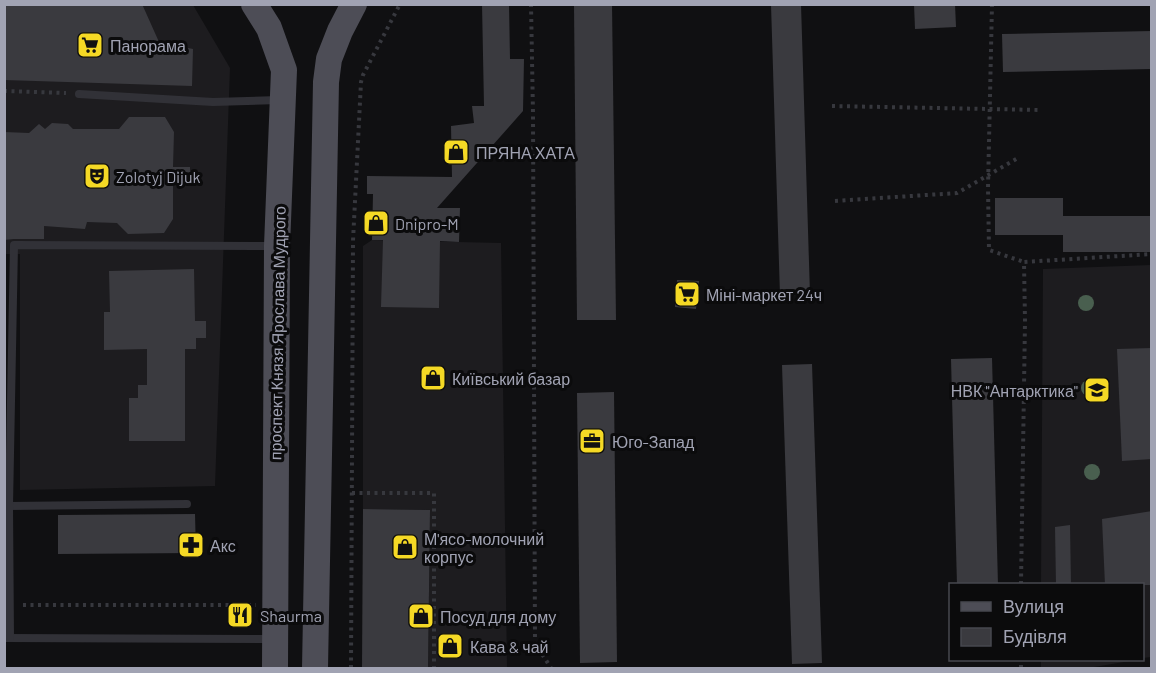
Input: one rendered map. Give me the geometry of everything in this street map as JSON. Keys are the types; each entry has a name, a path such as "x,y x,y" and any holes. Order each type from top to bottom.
{"main road":[{"name":"проспект Князя Ярослава Мудрого","path":"254,4 269,28 284,70 277,246 275,669"},
{"path":"315,669 326,82 329,59 354,4"}],"lane":[{"path":"79,94 213,102 282,100"},
{"path":"275,639 7,638 10,605 9,301 14,245 277,246"},
{"path":"9,506 187,504"}],"path":[{"path":"351,669 353,241 361,82 400,4"},
{"path":"531,4 535,643 551,669"},
{"path":"992,4 989,250 1024,262 1152,254"},
{"path":"4,91 79,94"},
{"path":"832,106 1041,110"},
{"path":"835,201 957,193 1018,159"},
{"path":"1022,583 1024,262"},
{"path":"352,493 434,493 434,669"},
{"path":"10,605 274,605"}],"shaded area":[{"path":"5,5 193,5 230,68 215,486 20,490 20,254 5,254"},
{"name":"Київський базар","path":"372,240 501,243 507,668 428,668 430,510 363,509 363,246"},
{"name":"НВК \"Антарктика\"","path":"1151,265 1151,657 1144,658 1144,583 1041,583 1043,269"},
{"path":"1041,661 1130,661 1088,668 1041,668"}],"building":[{"name":"Панорама","path":"4,4 142,4 159,42 193,49 192,86 4,80"},
{"path":"482,4 509,4 510,59 524,59 523,111 437,208 460,208 459,242 440,241 439,308 381,307 383,240 372,240 373,194 367,194 367,176 452,177 451,126 474,123 472,106 484,106"},
{"path":"574,4 612,4 616,320 577,320"},
{"path":"771,4 801,4 810,295 780,296"},
{"path":"914,4 955,4 956,27 915,29"},
{"path":"1152,31 1152,69 1003,72 1002,34"},
{"name":"Zolotyj Dijuk","path":"129,117 165,117 174,132 173,167 190,167 190,183 173,184 173,219 164,233 128,234 117,223 87,222 85,229 44,226 44,239 4,240 4,132 29,133 39,124 45,129 52,123 68,124 73,129 119,129"},
{"path":"995,198 1063,198 1063,216 1152,216 1152,252 1063,252 1063,235 995,235"},
{"path":"194,269 195,321 206,321 206,338 196,338 196,349 185,349 185,441 129,441 129,398 138,398 138,385 147,385 147,349 104,350 104,312 110,312 109,271"},
{"name":"Міні-маркет 24ч","path":"677,280 699,281 696,309 675,307"},
{"path":"1152,348 1152,459 1122,461 1117,349"},
{"path":"992,358 998,583 957,583 951,359"},
{"path":"812,364 822,663 792,664 782,365"},
{"path":"614,392 617,662 580,663 577,393"},
{"path":"363,509 430,510 428,669 362,669"},
{"path":"1152,511 1152,585 1105,583 1102,519"},
{"path":"195,514 196,553 58,554 58,515"},
{"path":"1070,525 1071,583 1056,583 1055,527"}],"place":[{"name":"Панорама","path":"90,45"},
{"name":"ПРЯНА ХАТА","path":"456,152"},
{"name":"Zolotyj Dijuk","path":"97,176"},
{"name":"Dnipro-M","path":"376,223"},
{"name":"Міні-маркет 24ч","path":"687,294"},
{"name":"Київський базар","path":"433,378"},
{"name":"НВК \"Антарктика\"","path":"1097,390"},
{"name":"Юго-Запад","path":"592,441"},
{"name":"Акс","path":"191,545"},
{"name":"М'ясо-молочний корпус","path":"405,547"},
{"name":"Shaurma","path":"240,615"},
{"name":"Посуд для дому","path":"421,616"},
{"name":"Кава & чай","path":"450,646"}]}
